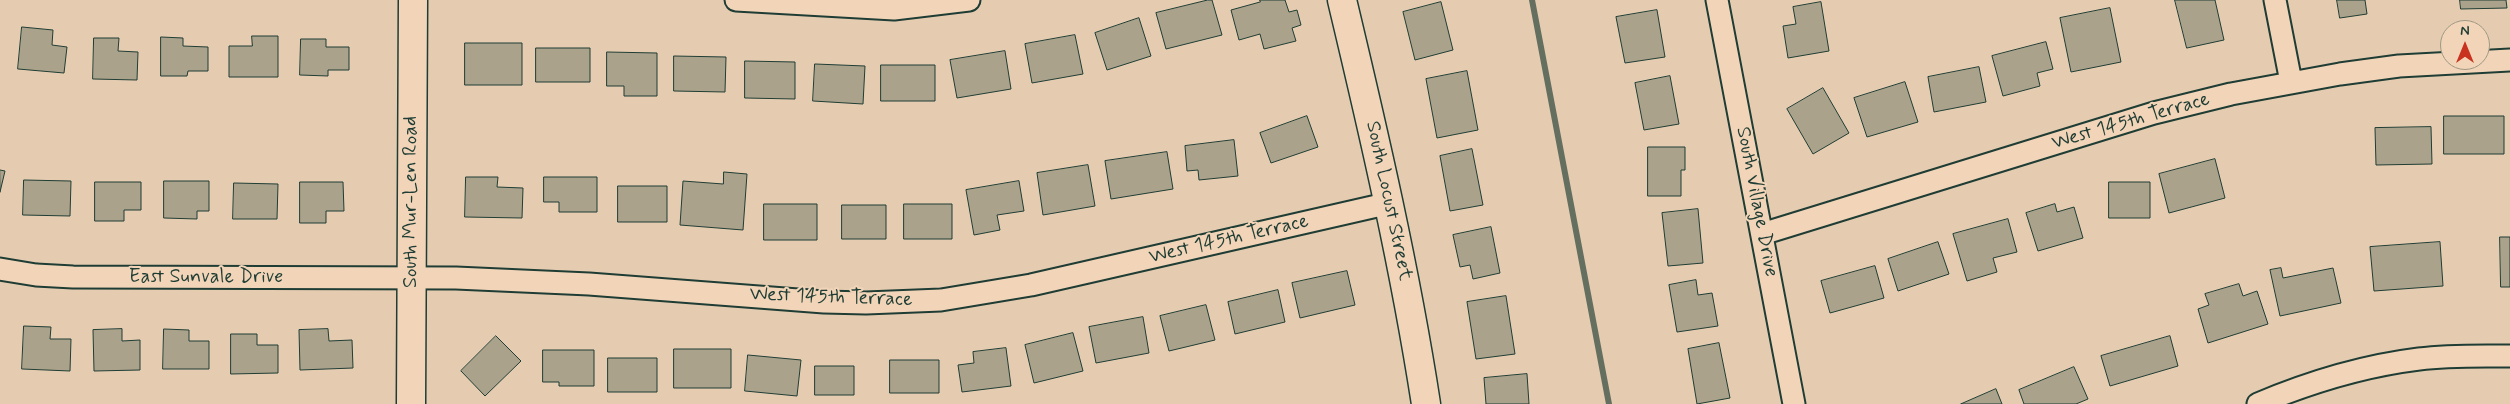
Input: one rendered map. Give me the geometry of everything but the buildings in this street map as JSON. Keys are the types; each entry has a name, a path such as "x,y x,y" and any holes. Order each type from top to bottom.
{"street":[{"name":"South Mur-Len Road","path":"411,404 413,0"},
{"path":"736,0 894,9 969,0"},
{"name":"South Locust Street","path":"1342,0 1390,203 1426,404"},
{"name":"South Village Drive","path":"1717,0 1794,404"},
{"path":"2276,0 2291,82"},
{"name":"West 145th Terrace","path":"1762,234 2154,113 2231,94 2291,82 2399,66 2510,60"},
{"name":"West 145th Terrace","path":"412,278 589,284 824,302 866,303 941,300 1031,285 1390,203"},
{"name":"East Sunvale Drive","path":"0,269 36,275 74,277 412,278"},
{"path":"2258,404 2303,385 2361,368 2420,359 2510,356"}],"waterway":[{"path":"1532,0 1609,404"}]}
